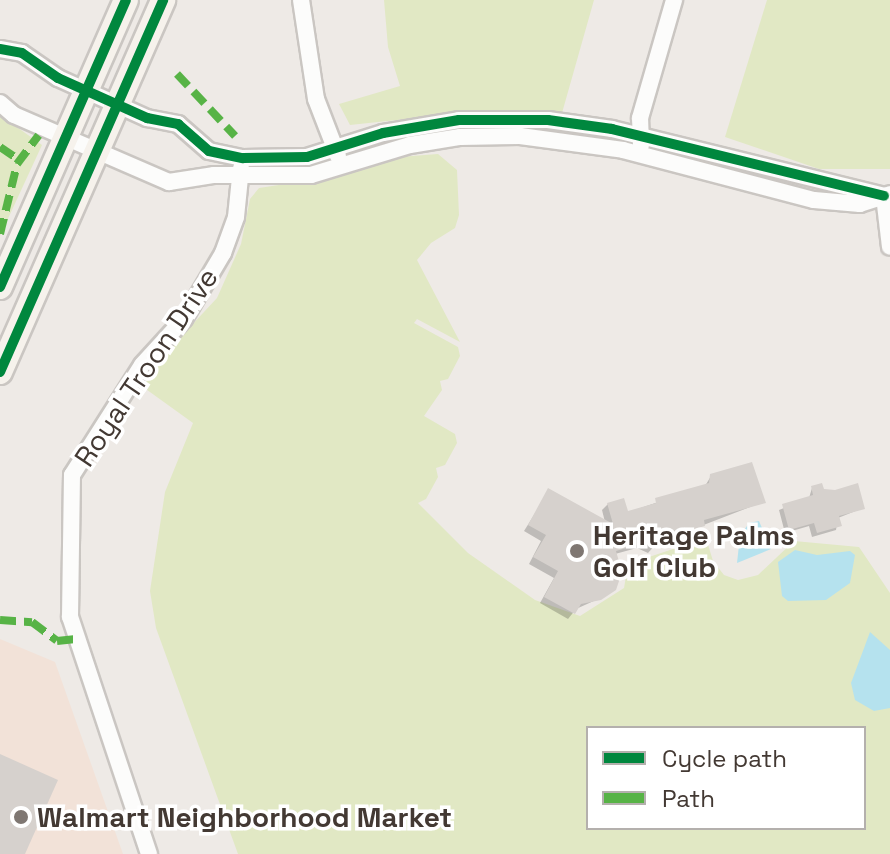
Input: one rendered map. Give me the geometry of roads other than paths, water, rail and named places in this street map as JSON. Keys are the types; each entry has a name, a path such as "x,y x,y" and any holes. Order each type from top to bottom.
{"main road":[{"path":"0,287 126,0"},
{"path":"0,372 163,0"}],"street":[{"path":"301,0 316,99 340,166"},
{"path":"631,152 674,0"},
{"path":"0,49 22,53 117,104 178,124 209,151 243,158 294,158 407,127 486,118 548,120 638,135 887,195"},
{"path":"0,103 14,115 67,134 169,182 302,176 460,137 547,138 631,152 814,200 860,204 887,195"},
{"name":"Royal Troon Drive","path":"149,854 70,617 72,475 142,365 184,319 223,253 236,217 243,158"},
{"path":"887,195 890,247"}],"water":[{"path":"759,521 771,549 737,563 740,536 749,523"},
{"path":"795,550 817,555 850,551 855,555 850,583 826,600 788,601 782,596 778,562"},
{"path":"870,632 890,650 890,708 874,711 855,700 851,683"}],"place":[{"name":"Heritage Palms Golf Club","path":"577,551"},
{"name":"Walmart Neighborhood Market","path":"21,817"}]}
